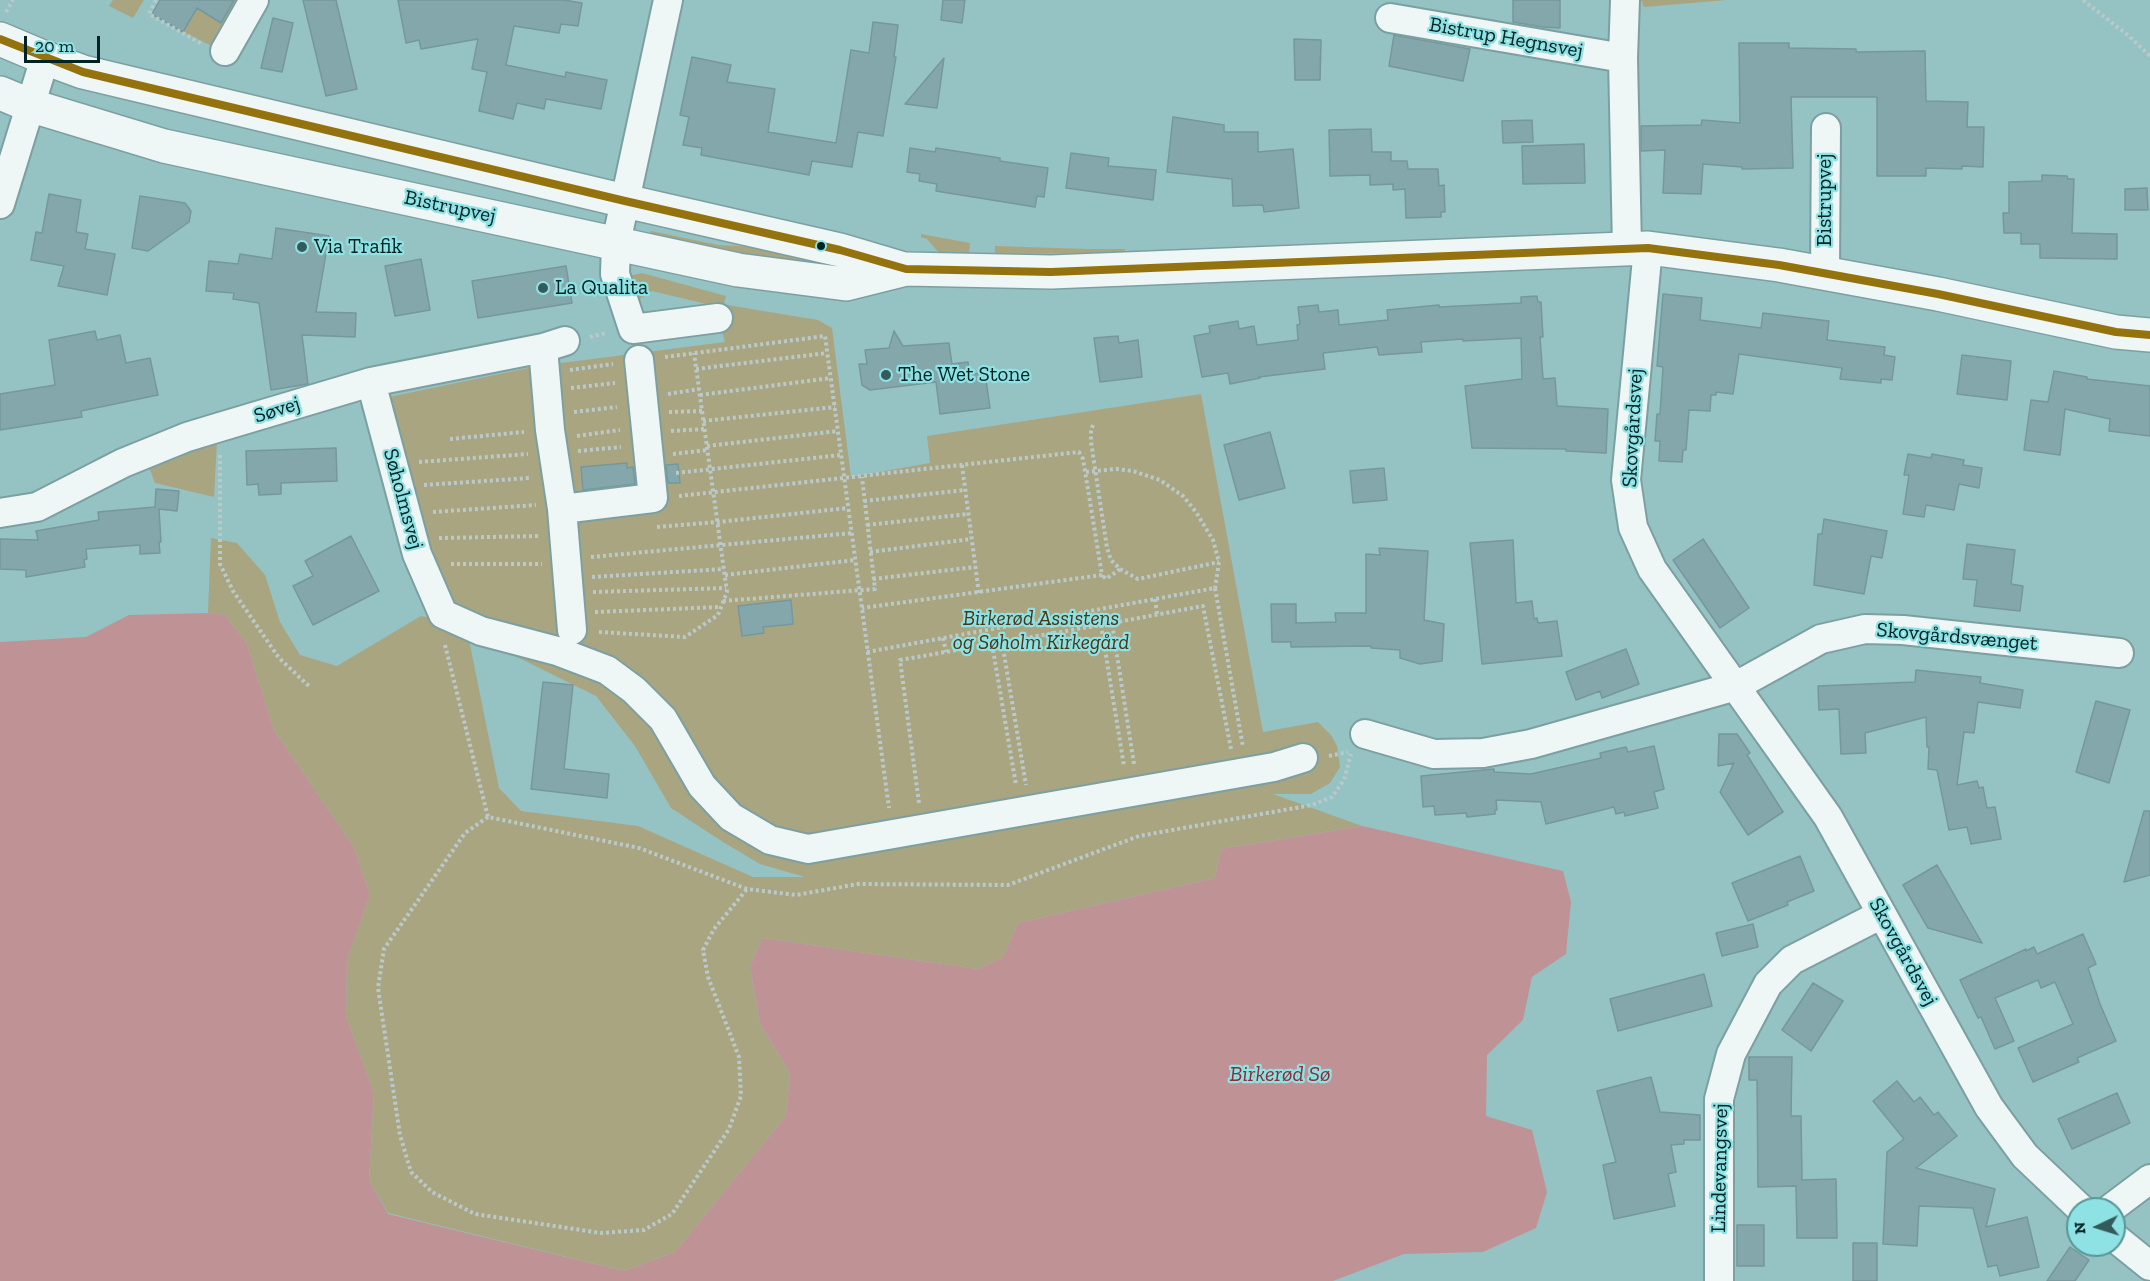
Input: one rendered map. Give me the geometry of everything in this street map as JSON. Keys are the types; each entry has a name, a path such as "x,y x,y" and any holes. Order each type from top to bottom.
{"main road":[{"name":"Bistrupvej","path":"3,25 45,58 83,72 840,250 906,269 1051,272 1637,248 1779,265 1938,294 2116,332 2150,335"},
{"name":"Bistrupvej","path":"15,99 164,146 738,270 846,284 906,269"}],"street":[{"path":"225,51 254,0"},
{"path":"668,0 616,243 615,274 633,329 718,318"},
{"path":"1625,0 1623,58 1637,248"},
{"name":"Bistrup Hegnsvej","path":"1390,18 1623,58"},
{"path":"0,204 15,99 45,58"},
{"name":"Bistrupvej","path":"1825,273 1826,128"},
{"name":"Skovgårdsvej","path":"1637,248 1626,480 1633,527 1652,569 1828,817 1989,1107 2025,1156 2068,1197"},
{"name":"Søvej","path":"0,513 37,507 123,463 187,438 371,382 559,486 652,487"},
{"name":"Søholmsvej","path":"371,382 417,554 443,614 481,631 557,651 607,670 634,690 663,719 702,786 731,817 770,840 808,849 892,834"},
{"path":"643,403 652,487"},
{"name":"Skovgårdsvænget","path":"1736,686 1821,639 1866,629 1903,630 2119,653"},
{"path":"1365,734 1434,754 1483,753 1531,744 1736,686"},
{"path":"892,834 1242,773 1274,767 1303,758"},
{"name":"Lindevangsvej","path":"1719,1281 1719,1099 1731,1054 1768,984 1792,960 1882,914"},
{"path":"2126,1197 2150,1179"},
{"path":"2126,1247 2150,1266"}],"path":[{"path":"3,25 13,0"},
{"path":"156,0 149,14 212,50 225,51"},
{"path":"2083,0 2150,56"},
{"path":"559,486 633,329"},
{"path":"441,564 559,486 643,403 825,336 892,834"},
{"path":"696,369 827,353"},
{"path":"700,395 831,378"},
{"path":"559,486 643,403"},
{"path":"559,486 643,403"},
{"path":"432,538 559,486 643,403"},
{"path":"423,513 559,486 643,403"},
{"path":"703,421 835,407"},
{"path":"1093,425 1091,442 1107,548 1111,560 1120,569 1138,579 1219,562"},
{"path":"220,427 220,564 233,591 279,658 311,688"},
{"path":"707,446 838,431"},
{"path":"450,439 559,486 724,569"},
{"path":"652,487 713,494 1079,452 1086,472 1102,575 1106,579 1120,569"},
{"path":"652,487 841,455"},
{"path":"962,465 979,594"},
{"path":"1086,472 1116,469 1133,471 1146,474 1171,487 1183,496 1196,512 1213,540 1219,562 1215,588 1242,773"},
{"path":"723,601 875,589 862,477"},
{"path":"414,486 559,486 852,534"},
{"path":"559,486 726,588"},
{"path":"559,486 721,607"},
{"path":"864,501 966,490"},
{"path":"717,522 848,508"},
{"path":"867,525 968,514"},
{"path":"870,552 971,538"},
{"path":"725,575 855,560"},
{"path":"873,579 975,567"},
{"path":"862,608 979,594 1102,575"},
{"path":"867,652 1215,588"},
{"path":"1155,599 1157,614"},
{"path":"919,805 900,660 1203,606 1242,773"},
{"path":"1051,619 1053,633"},
{"path":"1112,623 1135,767"},
{"path":"1101,625 1126,777"},
{"path":"943,638 946,652"},
{"path":"1002,642 1028,795"},
{"path":"992,644 1017,792"},
{"path":"1014,774 1024,772"},
{"path":"488,817 465,832 384,950 378,988 400,1135 411,1172 432,1192 475,1214 601,1233 645,1230 672,1214 729,1129 741,1096 739,1057 708,976 703,951 714,929 747,889"}],"green space":[{"path":"113,0 144,0 133,18 109,6"},
{"path":"202,0 240,0 212,46 183,32"},
{"path":"1641,0 1727,0 1644,7"},
{"path":"651,231 718,245 781,248 839,259 840,268 732,253 667,241 650,234"},
{"path":"921,234 970,243 969,255 940,254 927,239 921,237"},
{"path":"995,246 1125,249 1125,253 995,254"},
{"path":"642,273 726,296 723,308 652,291 635,302 629,276"},
{"name":"Birkerød Assistens og Søholm Kirkegård","path":"727,305 818,320 832,328 851,477 930,463 927,436 1201,394 1263,732 1318,722 1331,735 1337,746 1340,767 1330,783 1311,794 1273,794 1362,826 1221,849 1215,878 1018,923 1003,957 978,969 762,938 750,967 760,1024 790,1073 786,1116 675,1252 624,1271 388,1213 369,1180 374,1094 346,1016 347,960 370,894 354,848 273,728 247,644 225,615 208,613 211,538 237,543 265,575 280,622 300,655 337,666 421,616 465,624 437,572 415,511 389,397 538,366 725,342 720,324 733,320","holes":["466,625 507,652 596,696 635,746 671,808 760,864 805,877 753,877 638,826 521,811 499,788"]},
{"path":"217,441 214,497 155,483 149,467"}],"water":[{"name":"Birkerød Sø","path":"208,613 225,615 247,644 273,728 354,848 370,894 347,960 346,1016 374,1094 369,1180 388,1214 624,1271 675,1252 786,1116 790,1073 760,1024 750,967 762,938 978,969 1003,957 1018,923 1215,878 1221,849 1362,826 1563,871 1571,902 1566,954 1532,977 1523,1020 1487,1055 1486,1116 1532,1130 1547,1192 1536,1228 1483,1252 1404,1254 1333,1281 0,1281 0,642 86,637 129,615"}],"building":[{"path":"160,0 234,0 221,23 197,8 183,32 152,14"},
{"path":"303,0 336,0 357,89 326,96"},
{"path":"398,0 564,0 582,3 578,26 561,24 559,33 514,26 506,65 565,77 566,72 607,80 601,109 546,99 544,109 517,103 513,119 479,111 487,72 472,69 478,39 421,49 419,40 406,43"},
{"path":"943,0 965,0 962,23 941,20"},
{"path":"1513,0 1560,0 1560,28 1513,22"},
{"path":"273,18 293,23 282,72 261,68"},
{"path":"873,22 898,25 894,57 896,57 883,136 858,132 852,167 812,161 809,175 701,155 702,148 683,145 689,117 680,115 692,57 731,65 727,82 775,89 768,132 836,143 851,50 869,53"},
{"path":"1394,35 1470,49 1463,81 1389,66"},
{"path":"1294,39 1321,40 1320,80 1295,80"},
{"path":"1739,43 1789,43 1789,48 1856,49 1856,52 1925,51 1926,101 1968,102 1967,127 1984,127 1983,167 1926,168 1926,176 1877,176 1877,97 1791,97 1793,168 1742,169 1742,167 1703,164 1701,194 1663,193 1665,150 1641,151 1641,126 1701,125 1702,120 1740,123"},
{"path":"944,58 937,108 905,104"},
{"path":"1173,117 1224,125 1224,132 1258,132 1258,152 1293,149 1299,208 1264,212 1263,205 1233,206 1232,179 1167,172"},
{"path":"1532,120 1533,142 1503,143 1502,121"},
{"path":"1371,129 1372,152 1391,152 1391,161 1407,161 1408,169 1438,169 1439,186 1444,185 1445,212 1441,212 1441,217 1406,218 1405,189 1393,190 1393,184 1370,185 1370,175 1330,176 1329,130"},
{"path":"1584,144 1585,183 1523,184 1522,146"},
{"path":"910,148 935,152 936,148 1048,168 1044,197 1037,196 1035,207 936,191 937,184 919,181 920,174 907,172"},
{"path":"1071,153 1109,158 1108,166 1156,170 1153,200 1066,188"},
{"path":"2042,175 2067,176 2068,179 2074,179 2072,233 2117,234 2117,259 2040,258 2040,244 2021,244 2021,233 2004,233 2003,213 2009,213 2009,182 2042,181"},
{"path":"2147,188 2148,210 2125,210 2125,189"},
{"path":"49,194 81,200 76,232 88,234 85,249 115,254 107,295 58,286 64,266 31,260 36,232 42,233"},
{"path":"140,196 185,203 191,211 189,222 148,251 132,248"},
{"path":"276,228 329,236 316,312 356,313 355,337 302,335 308,384 271,390 259,303 233,299 234,293 206,291 209,261 238,264 240,254 272,259"},
{"path":"421,259 430,310 395,316 385,266"},
{"path":"566,266 572,303 478,318 472,281"},
{"path":"1663,294 1702,298 1700,320 1761,328 1763,313 1829,321 1827,340 1885,347 1884,355 1895,357 1892,380 1881,379 1881,383 1840,379 1842,368 1739,354 1733,394 1716,392 1716,395 1711,395 1710,411 1689,410 1686,450 1683,450 1682,462 1659,461 1660,441 1655,441 1657,414 1660,414 1663,367 1657,366"},
{"path":"1537,296 1538,302 1541,302 1543,337 1540,337 1543,379 1555,378 1557,406 1608,409 1606,453 1566,451 1566,449 1472,448 1465,386 1522,379 1521,338 1421,342 1422,352 1379,355 1377,347 1323,353 1325,369 1259,377 1230,384 1228,373 1202,377 1194,336 1210,333 1209,326 1238,321 1239,329 1254,326 1257,345 1298,340 1297,325 1300,324 1298,307 1318,305 1319,312 1338,310 1339,325 1388,320 1387,310 1439,305 1439,307 1521,303 1521,297"},
{"path":"95,331 97,340 120,335 126,363 150,358 158,395 81,411 82,417 0,430 0,394 55,385 49,340"},
{"path":"894,331 903,346 949,343 952,364 968,362 969,374 985,373 990,408 940,414 936,382 870,390 862,385 859,364 867,364 865,350 889,348"},
{"path":"1118,336 1119,343 1138,340 1142,377 1100,382 1094,338"},
{"path":"1962,355 2011,361 2007,400 1957,394"},
{"path":"2054,371 2087,377 2087,379 2150,386 2150,436 2109,431 2110,419 2065,409 2060,455 2024,450 2031,400 2048,402"},
{"path":"1270,432 1285,488 1239,500 1224,445"},
{"path":"336,448 337,481 281,483 281,494 259,495 258,484 247,485 246,451"},
{"path":"1908,454 1931,458 1932,454 1964,460 1963,465 1982,468 1979,488 1959,484 1954,510 1926,505 1924,517 1903,514 1909,475 1904,475"},
{"path":"627,463 627,468 633,467 635,484 583,490 581,467"},
{"path":"678,464 680,483 668,483 666,465"},
{"path":"1384,468 1387,500 1353,503 1350,471"},
{"path":"156,489 179,491 177,511 159,509 160,553 140,554 140,545 86,549 85,567 26,577 26,570 0,569 0,539 38,540 36,531 99,520 98,512 155,507"},
{"path":"1824,519 1887,531 1882,558 1871,556 1864,594 1814,585 1818,534 1822,534"},
{"path":"351,536 379,591 313,625 293,586 313,576 305,561"},
{"path":"1703,539 1749,608 1720,628 1673,560"},
{"path":"1513,540 1516,603 1532,601 1534,619 1537,618 1538,623 1557,621 1562,656 1482,664 1470,543"},
{"path":"1967,544 2015,550 2011,584 2023,586 2020,611 1974,606 1977,580 1963,579"},
{"path":"1379,548 1428,551 1424,620 1444,624 1442,661 1420,664 1400,658 1400,650 1371,648 1371,646 1291,647 1291,642 1272,642 1271,604 1296,604 1296,623 1336,622 1335,613 1366,613 1366,554 1380,555"},
{"path":"791,600 793,624 763,627 764,633 742,636 738,606"},
{"path":"1626,649 1639,684 1602,698 1600,691 1576,700 1566,672"},
{"path":"1916,670 1981,677 1980,683 2023,690 2020,708 1978,702 1974,733 1964,732 1957,785 1977,781 1979,788 1983,787 1987,808 1995,807 2001,839 1971,844 1967,827 1949,830 1937,770 1928,769 1929,747 1927,747 1926,717 1865,733 1866,753 1841,754 1839,709 1819,710 1818,686 1915,682"},
{"path":"543,682 573,685 564,769 609,774 607,798 531,789"},
{"path":"2096,701 2130,710 2109,783 2076,772"},
{"path":"1719,734 1737,734 1750,753 1747,755 1783,812 1748,835 1720,792 1734,763 1718,766"},
{"path":"1654,746 1664,789 1654,792 1658,808 1625,816 1624,812 1616,814 1614,807 1546,824 1541,802 1496,800 1495,814 1467,817 1466,813 1435,815 1434,806 1423,807 1421,776 1494,769 1494,772 1531,774 1601,758 1600,753 1626,747 1628,752"},
{"path":"2144,811 2150,811 2150,875 2124,882"},
{"path":"1800,856 1814,891 1787,902 1788,905 1748,921 1732,883"},
{"path":"1937,865 1982,943 1928,928 1903,885"},
{"path":"1753,924 1758,947 1722,956 1716,933"},
{"path":"2083,934 2096,964 2088,968 2116,1041 2077,1058 2079,1062 2033,1082 2018,1048 2073,1024 2055,982 2041,988 2038,980 1995,998 2014,1041 1995,1049 1981,1017 1978,1018 1960,980 2026,949 2026,951 2034,947 2037,954"},
{"path":"1704,974 1712,1006 1618,1031 1610,999"},
{"path":"1813,983 1843,1001 1811,1051 1782,1030"},
{"path":"1749,1057 1792,1057 1791,1116 1801,1116 1802,1180 1836,1179 1837,1238 1797,1238 1796,1186 1758,1187 1757,1080 1749,1080"},
{"path":"1651,1077 1660,1112 1700,1115 1700,1140 1684,1140 1684,1144 1671,1145 1676,1172 1668,1174 1675,1206 1614,1219 1603,1165 1616,1162 1597,1091"},
{"path":"1897,1081 1914,1102 1920,1097 1934,1115 1938,1112 1957,1136 1916,1168 1995,1189 1986,1227 2027,1217 2039,1267 2000,1276 1997,1265 1988,1267 1973,1208 1919,1206 1917,1246 1883,1244 1887,1152 1904,1139 1873,1101"},
{"path":"2117,1093 2130,1123 2072,1149 2058,1119"},
{"path":"1737,1225 1764,1225 1764,1266 1737,1266"},
{"path":"1853,1243 1877,1243 1877,1281 1853,1281"},
{"path":"2066,1253 2066,1257 2085,1257 2089,1260 2075,1281 2047,1281"}],"transit line":[{"path":"0,39 83,72 840,250 906,269 1051,272 1648,248 1779,265 1938,294 2116,332 2150,335"}],"place":[{"name":"Via Trafik","path":"302,247"},
{"name":"La Qualita","path":"543,288"},
{"name":"The Wet Stone","path":"886,375"}]}
